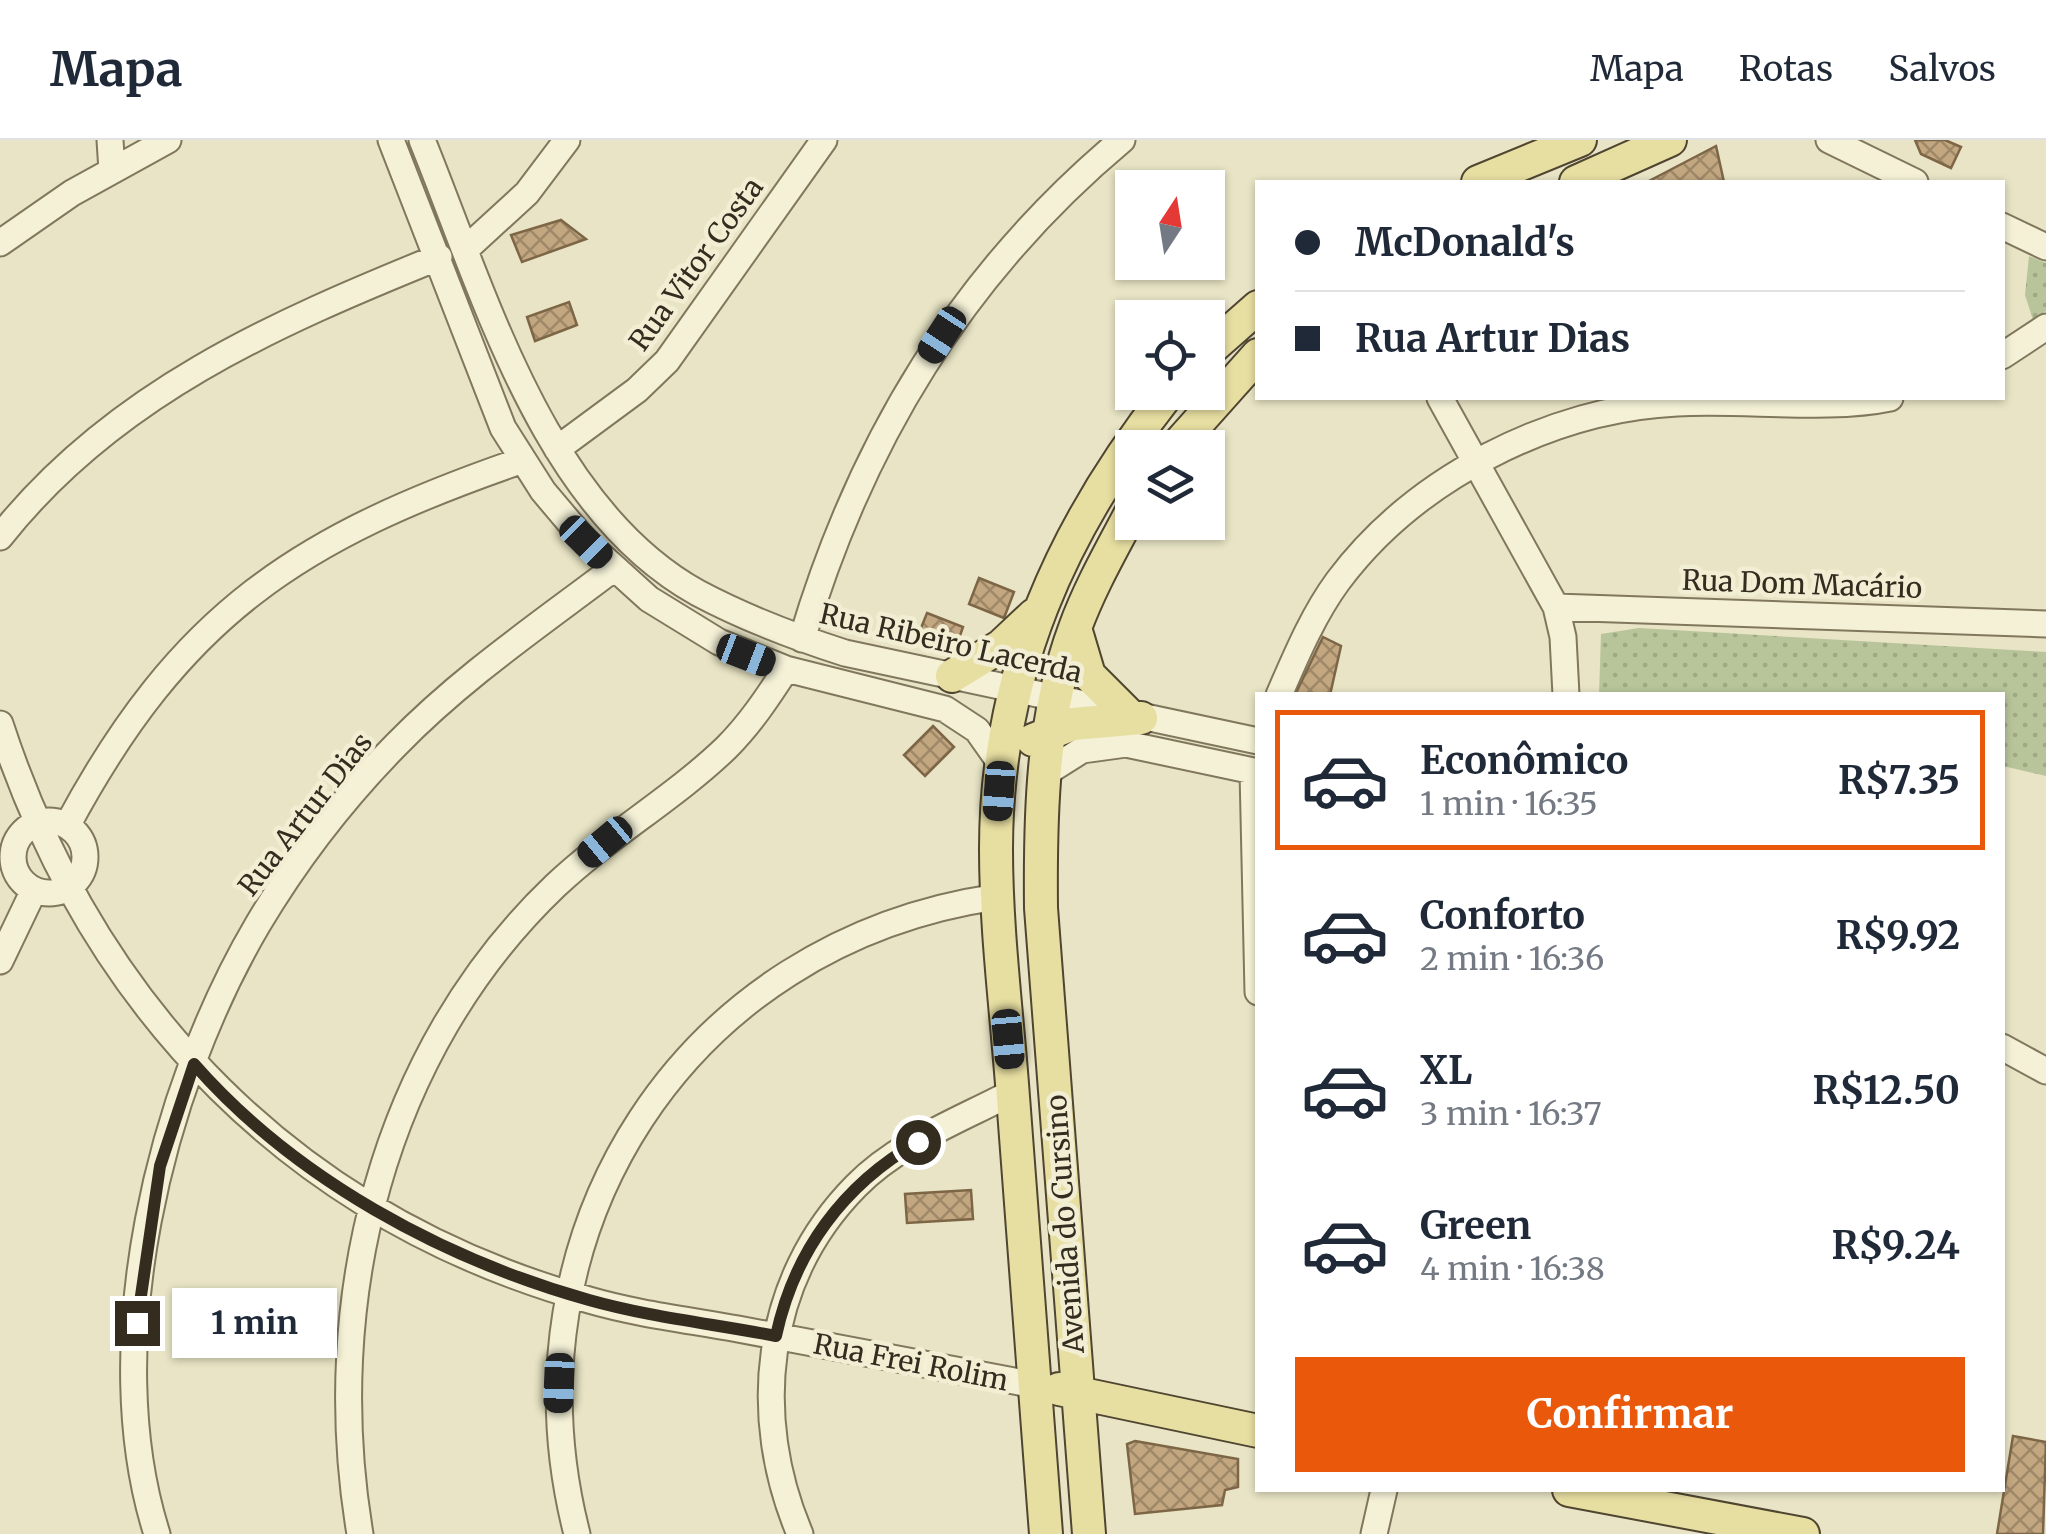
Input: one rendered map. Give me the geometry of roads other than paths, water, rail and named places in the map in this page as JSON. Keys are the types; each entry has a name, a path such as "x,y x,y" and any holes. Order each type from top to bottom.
{"main road":[{"path":"1483,180 1580,140"},
{"path":"1580,180 1670,140"},
{"path":"1225,336 1255,310"},
{"path":"1192,430 1255,357"},
{"name":"Avenida do Cursino","path":"1046,1534 997,897 1001,764 1014,689 1038,612 1116,460 1155,410"},
{"name":"Avenida do Cursino","path":"1089,1534 1041,908 1044,774 1053,714 1074,628 1118,540"},
{"path":"952,676 1001,646 1038,612"},
{"path":"1074,628 1089,675 1135,717"},
{"path":"1001,764 1053,714 1135,717"},
{"name":"Rua Frei Rolim","path":"1035,1385 1255,1430"},
{"path":"1580,1492 1803,1534"}],"street":[{"path":"110,140 112,170"},
{"path":"0,243 112,170 168,140"},
{"path":"392,140 480,374 522,460 543,491 612,569 649,598 719,642 786,670 945,708 977,730 1001,764"},
{"name":"Rua Ribeiro Lacerda","path":"422,140 526,398 587,494 646,554 695,591 802,639 1014,689 1053,714"},
{"path":"466,248 527,193 566,140"},
{"name":"Rua Vitor Costa","path":"557,449 637,390 667,361 824,140"},
{"path":"802,639 819,580 901,398 963,304 1056,199 1122,140"},
{"path":"1829,140 1879,151 1913,180"},
{"path":"2005,228 2046,248"},
{"path":"0,538 43,488 158,392 257,334 439,258"},
{"path":"2005,354 2046,327"},
{"path":"1441,400 1556,606 1563,637 1566,692"},
{"path":"1281,692 1323,602 1360,554 1415,502 1479,462 1550,428 1608,410 1674,403 1804,400"},
{"path":"67,826 131,719 178,658 282,569 371,519 522,460"},
{"name":"Rua Artur Dias","path":"157,1534 140,1464 134,1410 140,1288 160,1166 208,1023 258,924 361,783 438,704 612,569"},
{"name":"Rua Dom Macário","path":"1556,606 2046,624"},
{"path":"360,1534 348,1460 346,1396 354,1287 370,1204 422,1070 482,972 553,888 728,746 786,670"},
{"path":"1135,717 1255,740"},
{"name":"Rua Frei Rolim","path":"0,724 35,823 67,888 136,997 194,1064 256,1126 370,1204 436,1242 568,1294 1035,1385"},
{"path":"1044,774 1082,750 1126,744 1255,772"},
{"path":"35,823 67,826 83,844 83,869 67,888 45,893 34,890 24,883 13,862 17,839 35,823"},
{"path":"0,961 34,890"},
{"path":"576,1534 564,1478 558,1404 568,1294 590,1217 629,1135 666,1083 735,1010 804,962 850,939 953,903 997,897"},
{"path":"2005,1049 2046,1071"},
{"path":"800,1534 784,1496 774,1453 770,1377 786,1296 804,1257 856,1186 892,1157 1013,1092"},
{"path":"1374,1534 1384,1492"}]}
